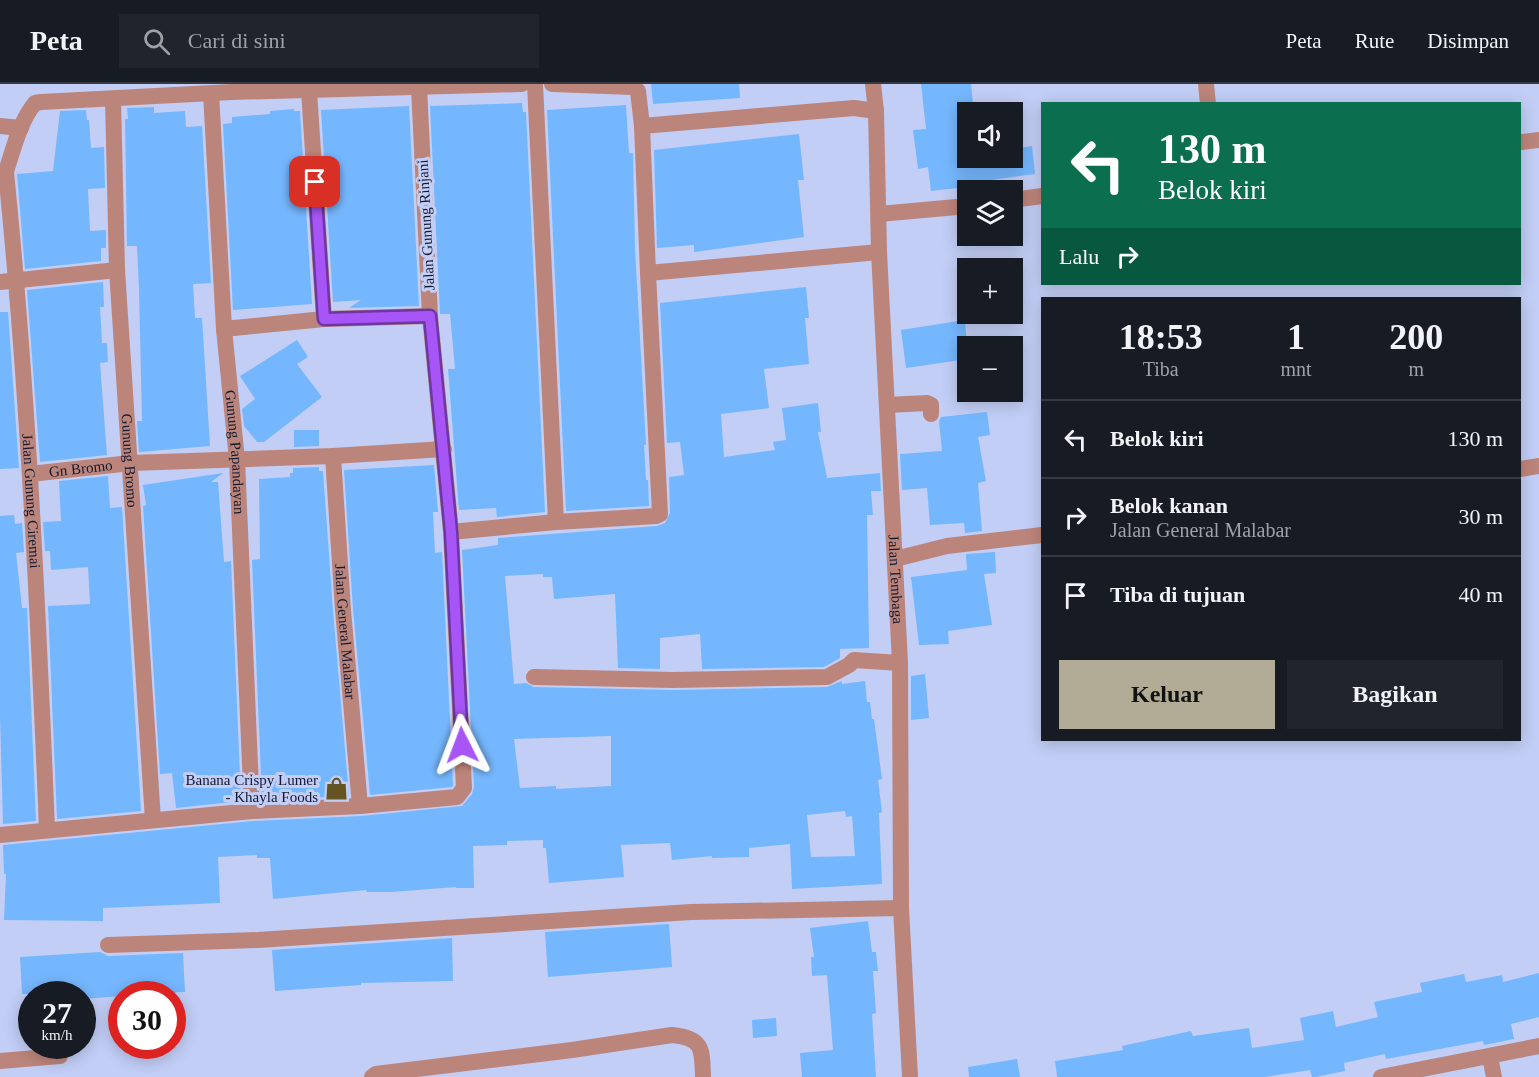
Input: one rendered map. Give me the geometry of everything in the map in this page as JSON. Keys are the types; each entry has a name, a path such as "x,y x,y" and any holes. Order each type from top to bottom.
{"street":[{"path":"3,180 21,128 35,103 211,93 522,84"},
{"path":"535,84 556,522"},
{"path":"451,532 656,516 661,512 642,126 638,91 633,87 552,84"},
{"name":"Jalan Tembaga","path":"873,84 876,111 879,252 899,404 896,560 900,663 901,908 910,1077"},
{"path":"1206,84 1208,102"},
{"name":"Jalan Gunung Rinjani","path":"360,806 457,796 464,788 451,532 430,316 419,87"},
{"path":"309,91 324,319"},
{"name":"Gunung Papandayan","path":"211,93 224,329 237,460 252,811"},
{"name":"Gunung Bromo","path":"113,99 117,270 153,820"},
{"path":"642,126 854,108 876,111"},
{"path":"0,126 21,128"},
{"name":"Jalan Gunung Ciremai","path":"3,180 17,280 30,474 47,829"},
{"path":"1023,199 1041,196"},
{"path":"879,214 957,208"},
{"path":"648,273 879,252"},
{"path":"0,282 117,270"},
{"path":"224,329 324,319 430,316"},
{"path":"899,404 929,404 932,414"},
{"name":"Gn Bromo","path":"30,474 131,463 333,456 444,449"},
{"name":"Jalan General Malabar","path":"333,456 343,610 360,806"},
{"path":"1521,469 1539,466"},
{"path":"896,560 947,546 1041,535"},
{"path":"534,676 673,680 827,677 855,660 900,663"},
{"path":"0,835 252,811 360,806"},
{"path":"108,945 258,940 691,912 901,908"},
{"path":"372,1077 376,1074 572,1050 672,1035 688,1036 697,1044 702,1055 704,1077"},
{"path":"1381,1077 1539,1046"},
{"path":"1490,1057 1494,1077"},
{"path":"0,1060 18,1059"}],"building":[{"path":"651,84 739,84 740,98 653,104"},
{"path":"921,84 971,84 973,102 957,102 957,168 1023,168 1023,147 1032,146 1035,174 991,180 957,180 957,188 931,191 928,167 918,169 913,130 926,129"},
{"path":"522,103 523,112 526,112 545,512 497,517 496,508 459,510 448,369 455,369 450,314 440,314 430,106"},
{"path":"626,105 629,153 633,153 635,249 649,506 566,511 547,110"},
{"path":"409,106 419,306 349,308 361,300 333,302 321,110"},
{"path":"154,107 154,113 185,111 186,127 202,126 211,283 193,284 195,318 202,318 210,446 139,452 137,421 142,421 139,289 137,246 127,246 125,119 128,119 127,108"},
{"path":"294,109 294,111 300,111 312,304 233,310 223,124 232,123 232,117 270,114 270,111"},
{"path":"86,110 91,148 104,147 105,188 88,189 90,231 106,230 106,248 101,248 101,261 25,269 17,174 53,171 60,111"},
{"path":"799,134 804,180 798,180 804,237 694,252 694,245 657,248 654,150"},
{"path":"103,282 104,307 100,307 102,343 107,343 108,362 100,363 107,455 40,462 27,290"},
{"path":"806,287 809,318 805,318 809,364 764,369 769,408 721,414 724,457 775,450 773,442 786,440 782,408 818,403 821,432 818,432 827,478 880,473 881,491 871,491 873,515 867,515 869,648 840,649 840,658 824,667 702,669 700,634 660,638 660,669 618,668 615,594 554,599 552,577 543,577 543,574 505,576 514,684 526,683 534,687 673,690 827,687 842,681 842,684 865,681 867,702 870,702 872,719 874,719 882,779 878,780 882,812 879,813 882,884 792,889 790,844 749,848 749,857 712,858 712,856 672,860 670,843 621,845 624,877 549,883 546,848 543,848 543,840 507,841 507,845 473,846 474,888 456,887 392,892 367,892 366,890 273,899 270,858 257,858 257,855 218,857 220,903 103,908 103,921 4,920 6,874 4,874 3,845 253,821 361,816 462,806 472,794 474,787 462,550 498,545 498,538 657,526 665,523 670,513 669,477 684,475 680,442 667,443 660,303","holes":["611,736 611,786 520,788 514,739","845,811 846,817 852,816 855,856 811,857 807,815"]},
{"path":"0,312 8,312 19,468 0,469"},
{"path":"957,321 957,324 965,324 966,336 957,336 957,361 906,368 901,330"},
{"path":"297,340 308,357 297,364 322,397 264,442 257,442 244,426 242,409 255,399 240,376"},
{"path":"987,412 990,435 978,437 986,481 978,483 982,531 965,533 964,523 930,525 927,488 902,490 900,454 942,451 939,421 941,417"},
{"path":"294,430 319,430 319,446 294,447"},
{"path":"434,465 438,512 433,512 435,553 442,552 453,785 452,787 370,795 353,609 344,470"},
{"path":"319,467 319,471 323,471 349,796 262,800 252,560 260,559 259,479 290,477 293,468"},
{"path":"223,473 211,482 218,482 224,562 231,561 241,801 176,808 172,773 160,774 143,506 146,505 143,485"},
{"path":"108,476 110,508 122,507 141,811 57,819 48,606 90,604 88,567 51,570 50,551 45,551 43,522 61,521 59,481"},
{"path":"14,515 15,524 22,523 24,552 16,553 22,608 27,608 36,821 3,824 0,716 0,516"},
{"path":"995,552 996,573 984,574 992,625 948,631 949,644 919,645 911,577 967,570 966,554"},
{"path":"925,674 929,718 911,720 911,676"},
{"path":"868,921 872,952 876,952 878,971 873,971 876,1013 872,1014 876,1077 802,1077 800,1053 833,1050 827,975 812,976 811,957 814,957 810,928"},
{"path":"669,924 672,967 548,977 545,932"},
{"path":"452,938 453,981 361,983 361,985 275,991 272,950"},
{"path":"100,952 108,956 183,953 184,981 108,981 108,997 96,998 96,981 21,981 20,957"},
{"path":"1539,973 1539,1017 1511,1024 1514,1039 1484,1045 1483,1041 1386,1059 1385,1054 1344,1063 1345,1071 1316,1077 1312,1077 1310,1070 1265,1077 1057,1077 1055,1061 1123,1050 1122,1046 1191,1031 1193,1036 1249,1028 1252,1048 1304,1040 1300,1018 1333,1011 1336,1027 1378,1017 1374,1002 1422,992 1420,983 1464,974 1466,982 1502,975 1503,982"},
{"path":"776,1018 777,1036 753,1038 752,1020"},
{"path":"1017,1059 1020,1077 969,1077 968,1067"}],"place":[{"name":"Banana Crispy Lumer - Khayla Foods","path":"336,789"}],"route":[{"path":"315,182 324,319 430,316 451,532 462,745"}]}
